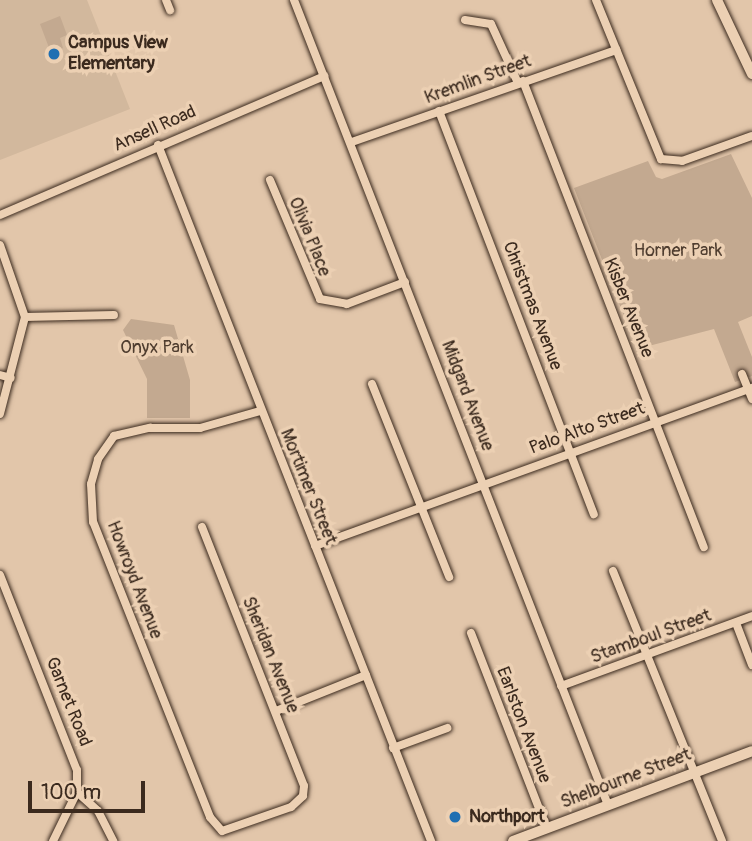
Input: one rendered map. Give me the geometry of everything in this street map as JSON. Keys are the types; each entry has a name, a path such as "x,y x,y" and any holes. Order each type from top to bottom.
{"main road":[{"path":"716,0 752,74"},
{"name":"Shelbourne Street","path":"513,841 752,751"}],"street":[{"path":"166,0 170,9"},
{"name":"Midgard Avenue","path":"293,0 352,142 608,805"},
{"path":"596,0 661,159 682,161 752,136"},
{"name":"Kisber Avenue","path":"465,20 491,24 521,82 657,421 704,547"},
{"name":"Kremlin Street","path":"352,142 616,50"},
{"name":"Ansell Road","path":"0,215 324,76"},
{"name":"Christmas Avenue","path":"439,111 594,514"},
{"name":"Mortimer Street","path":"158,145 260,411 431,841"},
{"name":"Olivia Place","path":"270,180 320,299 347,304 405,282"},
{"path":"0,245 25,317 0,414"},
{"path":"25,317 114,315"},
{"path":"742,374 752,399"},
{"path":"0,375 10,378"},
{"path":"372,384 449,577"},
{"name":"Palo Alto Street","path":"315,546 750,389"},
{"name":"Howroyd Avenue","path":"260,411 200,428 150,428 114,436 98,459 91,484 93,522 210,817 222,831 291,807 303,796"},
{"name":"Sheridan Avenue","path":"202,527 302,777 303,796"},
{"path":"612,571 722,841"},
{"name":"Garnet Road","path":"0,575 70,748 77,792"},
{"name":"Stamboul Street","path":"561,686 752,616"},
{"path":"736,623 752,664"},
{"name":"Earlston Avenue","path":"471,633 547,828"},
{"path":"276,711 366,675"},
{"path":"393,748 447,728"},
{"path":"54,841 77,792 98,811 113,841"}],"shaded area":[{"name":"Campus View Elementary","path":"0,0 87,0 130,109 0,160"}],"green space":[{"path":"60,16 67,35 60,38 63,48 51,53 40,24"},
{"name":"Horner Park","path":"731,154 752,198 752,316 738,322 752,357 752,376 735,382 714,329 637,349 574,188 648,161 656,177 662,179"},
{"name":"Onyx Park","path":"131,319 174,325 190,380 190,418 147,418 147,379 123,330"}],"place":[{"name":"Campus View Elementary","path":"54,54"},
{"name":"Northport","path":"455,817"}]}
